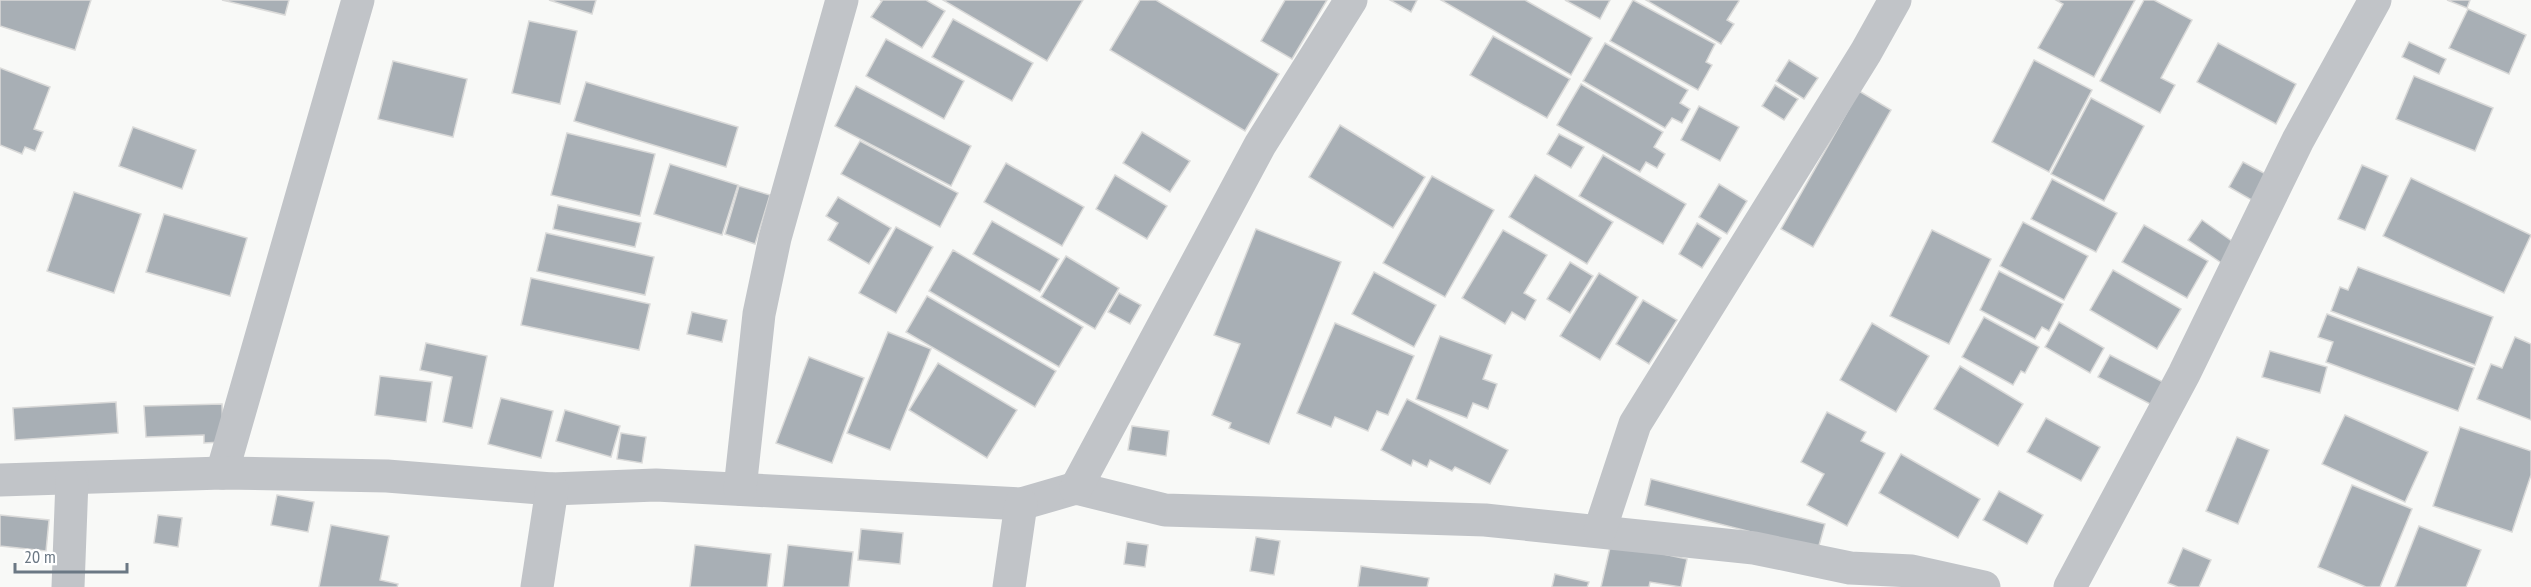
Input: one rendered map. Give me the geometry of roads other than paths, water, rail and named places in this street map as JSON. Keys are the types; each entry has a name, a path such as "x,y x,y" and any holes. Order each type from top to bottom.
{"street":[{"path":"222,473 358,0"},
{"path":"740,489 759,314 775,238 842,0"},
{"path":"1076,488 1260,145 1352,0"},
{"path":"1600,530 1635,424 1866,51 1895,0"},
{"path":"2070,587 2184,374 2298,140 2375,0"},
{"path":"0,480 72,480 222,473 387,476 552,489 656,485 1022,504 1076,488 1165,510 1485,520 1600,530 1754,548 1850,568 1912,571 1984,587"},
{"path":"68,587 72,480"},
{"path":"537,587 552,489"},
{"path":"1009,587 1022,504"}]}
